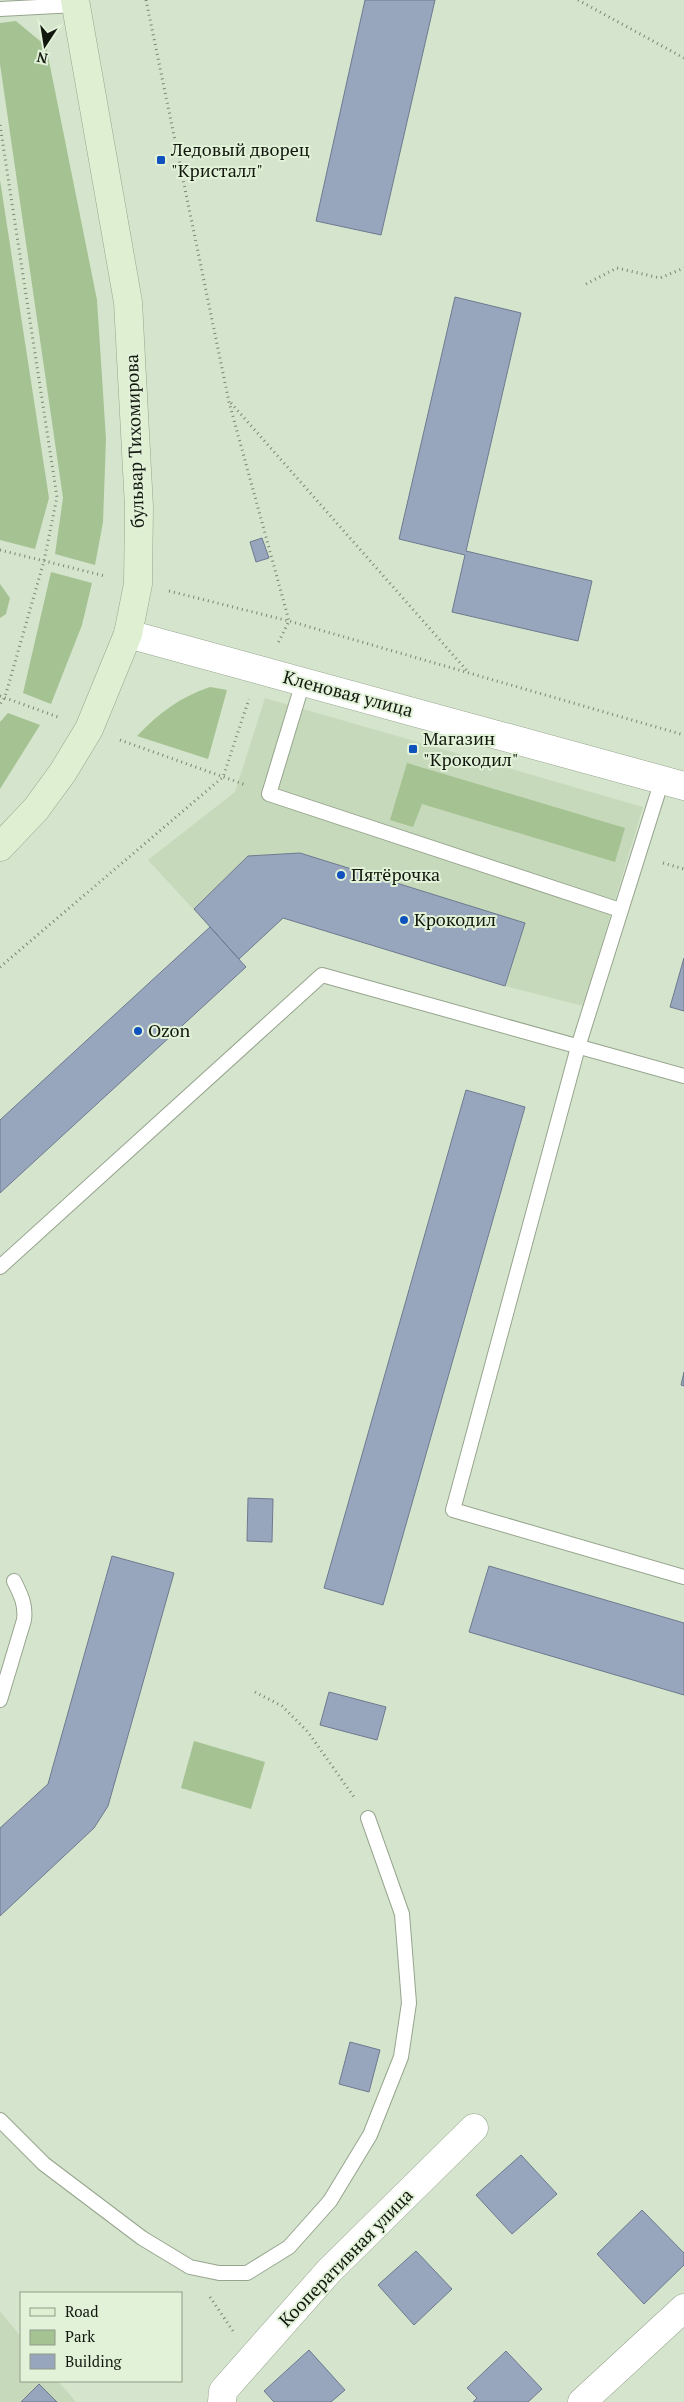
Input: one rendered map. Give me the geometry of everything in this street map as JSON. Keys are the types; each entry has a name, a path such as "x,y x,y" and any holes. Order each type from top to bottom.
{"street":[{"name":"бульвар Тихомирова","path":"0,847 36,809 89,729 128,634 138,584 139,507 128,302 76,3"},
{"name":"Кленовая улица","path":"128,634 673,783"},
{"name":"Кооперативная улица","path":"223,2397 251,2359 329,2270 474,2128"},
{"path":"582,2402 684,2308"}],"lane":[{"path":"0,8 76,3"},
{"path":"303,682 269,794 620,910"},
{"path":"673,783 620,910 578,1047 453,1510 684,1577"},
{"path":"0,1267 322,976 684,1076"},
{"path":"0,1700 24,1620 25,1609 14,1581"},
{"path":"0,2120 44,2164 142,2238 190,2267 219,2273 247,2273 289,2247 330,2201 370,2135 401,2057 409,2003 402,1914 368,1818"}],"path":[{"path":"0,966 223,777 250,694 264,672 289,621 229,402 146,0"},
{"path":"578,0 684,58"},
{"path":"0,125 57,497 44,561 5,698 0,704"},
{"path":"586,284 616,268 660,278 684,268"},
{"path":"229,402 468,673"},
{"path":"0,550 289,621 684,735"},
{"path":"0,696 269,794"},
{"path":"255,1692 282,1706 308,1732 368,1818"},
{"path":"190,2267 251,2359"}],"shaded area":[{"path":"265,698 643,807 583,1006 505,986 284,918 239,959 148,860 235,792"},
{"path":"0,2311 20,2336 20,2382 59,2382 76,2402 0,2402"}],"green space":[{"path":"16,21 46,46 97,300 106,439 103,522 95,565 55,554 63,498 0,64 0,23"},
{"path":"0,180 49,498 35,549 0,540"},
{"path":"51,572 92,583 82,625 51,704 23,693"},
{"path":"0,584 10,598 6,614 0,618"},
{"path":"210,687 227,690 208,759 137,736 170,707"},
{"path":"8,713 40,725 0,789 0,722"},
{"path":"407,763 625,828 615,862 422,804 413,827 390,820"},
{"path":"194,1741 265,1762 251,1809 181,1788"}],"building":[{"path":"365,0 435,0 381,235 316,221"},
{"path":"455,297 521,313 466,551 592,581 578,641 452,612 465,555 399,539"},
{"path":"262,538 269,558 256,562 250,542"},
{"name":"Крокодил","path":"300,853 525,923 505,986 283,918 239,959 194,909 248,856"},
{"path":"210,927 246,967 0,1193 0,1120"},
{"path":"684,958 684,1011 670,1007"},
{"path":"466,1090 525,1107 383,1605 324,1588"},
{"path":"684,1372 684,1386 681,1385"},
{"path":"248,1498 273,1499 272,1542 247,1541"},
{"path":"112,1556 174,1573 108,1806 94,1828 0,1916 0,1828 48,1784"},
{"path":"489,1566 684,1623 684,1695 469,1632"},
{"path":"329,1692 386,1707 377,1740 320,1725"},
{"path":"350,2042 380,2050 369,2092 339,2084"},
{"path":"521,2155 557,2194 512,2234 476,2195"},
{"path":"642,2210 684,2253 684,2265 644,2304 597,2254"},
{"path":"416,2251 452,2289 414,2325 378,2285"},
{"path":"309,2350 345,2390 331,2402 274,2402 264,2391"},
{"path":"506,2351 542,2389 528,2402 473,2402 477,2398 467,2388"},
{"path":"39,2384 57,2402 21,2402"}],"place":[{"name":"Ледовый дворец \"Кристалл\"","path":"161,160"},
{"name":"Магазин \"Крокодил\"","path":"413,749"},
{"name":"Пятёрочка","path":"341,875"},
{"name":"Крокодил","path":"404,920"},
{"name":"Ozon","path":"138,1031"}]}
